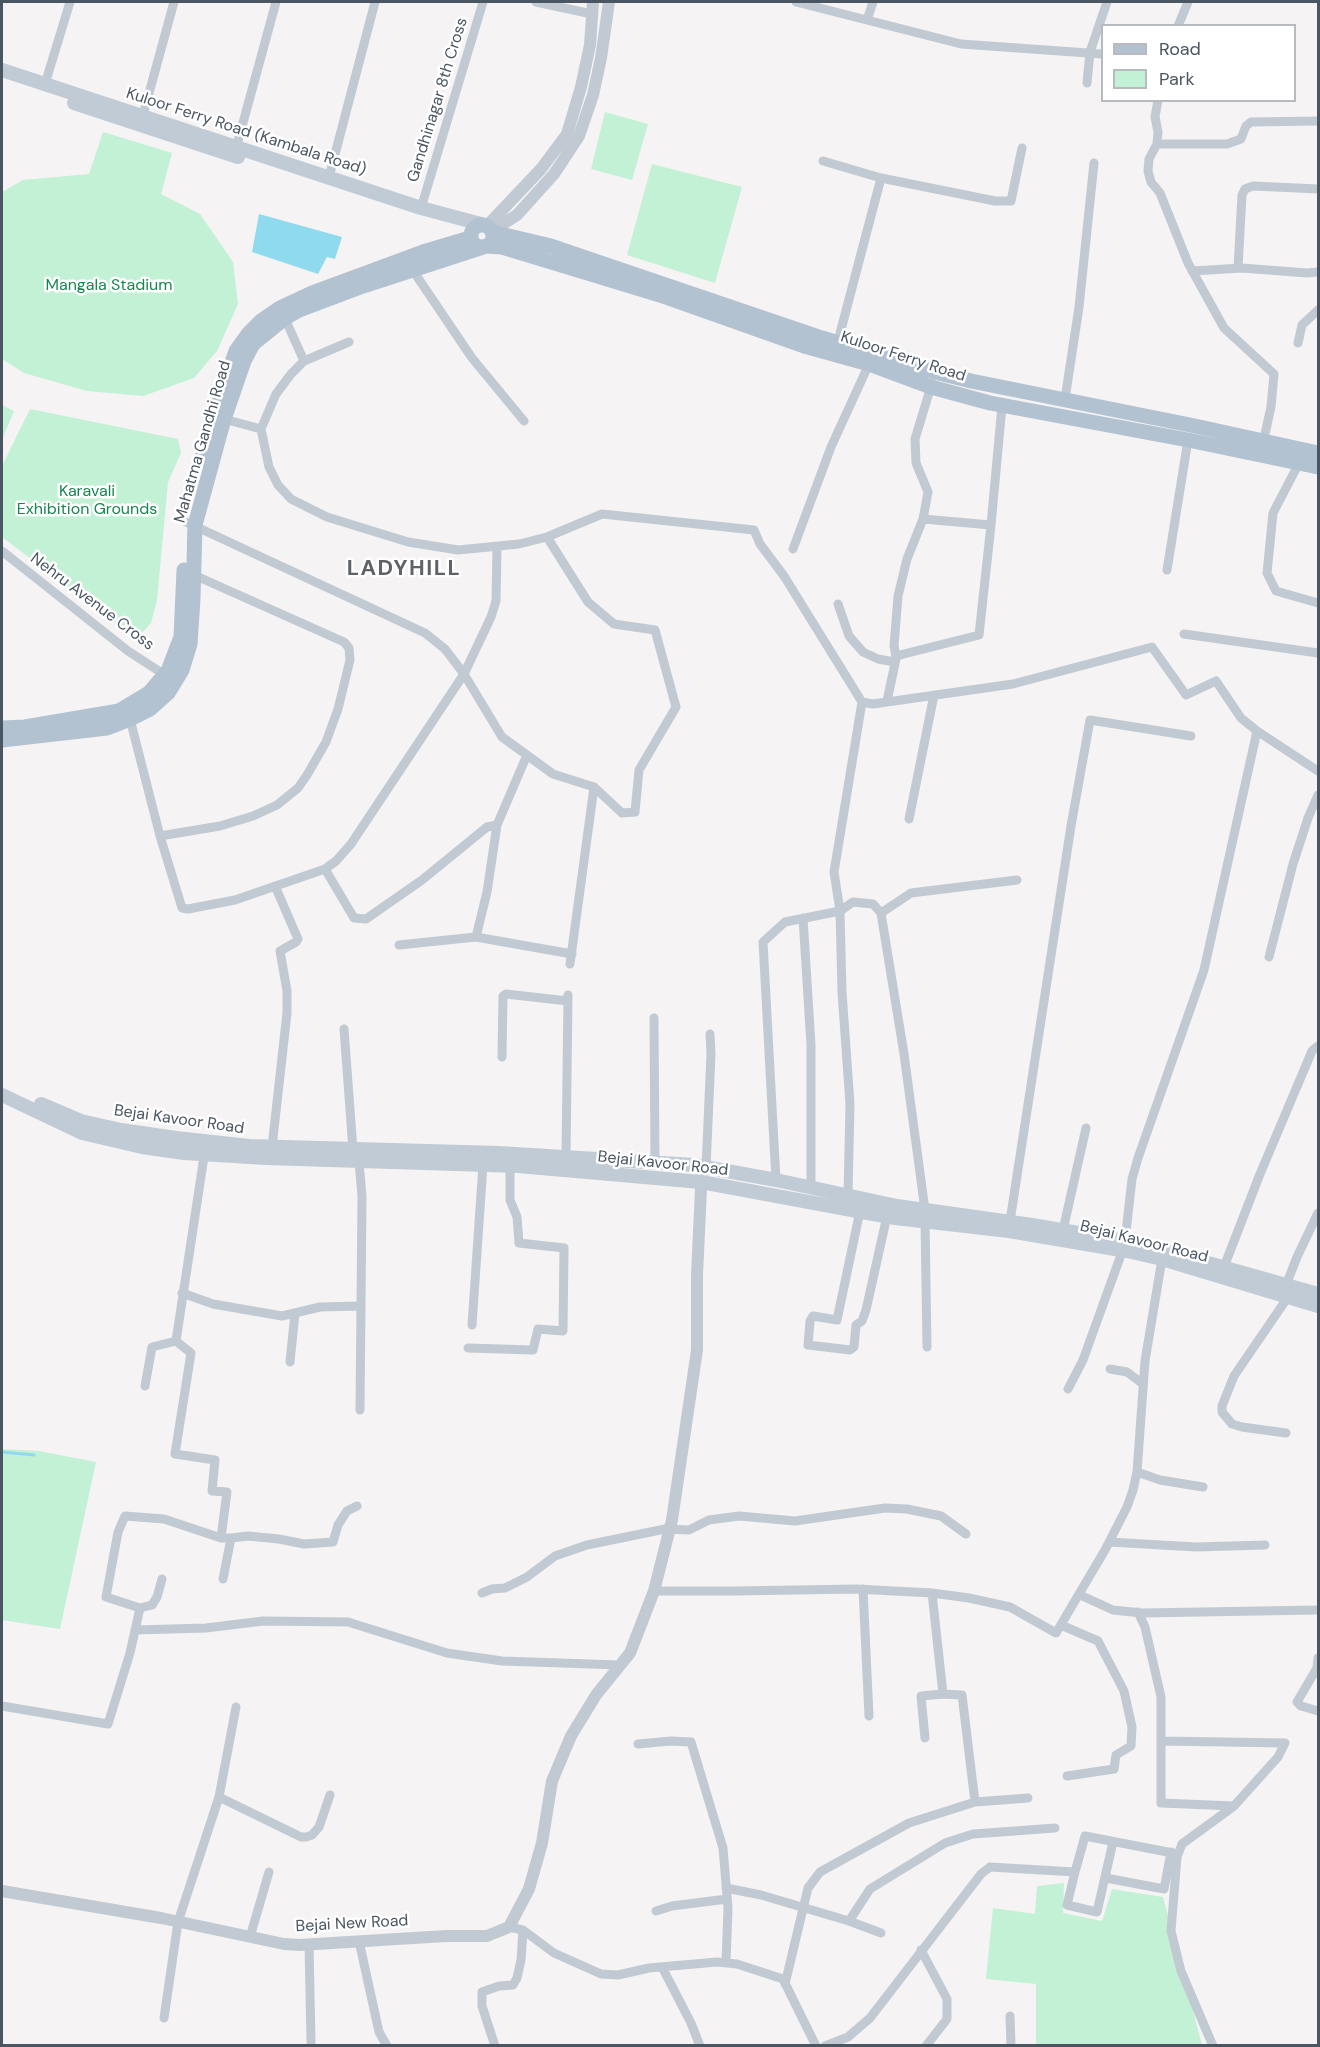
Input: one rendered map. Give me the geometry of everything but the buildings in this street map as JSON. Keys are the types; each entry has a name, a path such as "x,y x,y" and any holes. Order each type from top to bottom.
{"main road":[{"name":"Kuloor Ferry Road (Kambala Road)","path":"2,70 143,115 235,152 329,177 421,208 483,235"},
{"name":"Kuloor Ferry Road (Kambala Road)","path":"2,79 235,152 483,235"},
{"name":"Mahatma Gandhi Road","path":"2,728 56,723 118,711 149,693 165,675 181,636 191,524 224,419 244,361 254,344 282,313 299,310 363,286 417,270 483,235"},
{"name":"Mahatma Gandhi Road","path":"2,740 107,728 150,709 168,693 182,670 190,644 194,575 189,505 220,397 236,351 249,333 312,293 423,252 483,235"},
{"name":"Kuloor Ferry Road","path":"483,235 551,246 838,341 1002,406 1188,440 1318,453"},
{"name":"Kuloor Ferry Road","path":"483,235 502,247 725,317 804,346 933,379 971,381 1065,399 1262,448 1299,463 1318,467"},
{"name":"Bejai Kavoor Road","path":"2,1085 50,1109 81,1121 206,1148 272,1147 356,1156 457,1152 704,1167 848,1195 925,1219 1178,1253 1222,1272"},
{"name":"Bejai Kavoor Road","path":"2,1095 82,1133 142,1146 356,1156 701,1182 887,1216 1010,1221 1063,1230 1126,1246 1162,1259 1222,1272 1287,1291 1318,1306"},
{"name":"Bejai Kavoor Road","path":"1287,1291 1318,1294"}],"street":[{"path":"45,84 70,2"},
{"path":"143,115 174,2"},
{"path":"235,152 276,2"},
{"path":"329,177 375,2"},
{"name":"Gandhinagar 8th Cross","path":"421,208 483,2"},
{"path":"483,235 553,154 567,134 580,91 590,45 593,8 536,2"},
{"path":"483,235 517,215 554,174 579,136 593,95 609,2"},
{"path":"796,2 961,44 1101,54"},
{"path":"867,20 873,2"},
{"path":"1087,83 1090,52 1107,2"},
{"path":"1179,24 1188,2"},
{"path":"580,91 593,95"},
{"path":"1158,102 1155,117 1158,132 1157,144 1149,159 1148,171 1151,182 1160,193 1192,271 1224,328 1274,374 1271,407 1262,448"},
{"path":"1157,144 1227,144 1241,139 1246,126 1251,122 1318,121"},
{"path":"823,161 881,178 995,201 1011,201 1022,148"},
{"path":"1065,399 1079,307 1094,163"},
{"path":"838,341 881,178"},
{"path":"1238,268 1242,195 1245,189 1253,186 1318,189"},
{"path":"1192,271 1238,268 1318,272"},
{"path":"417,270 416,275 472,358 524,421"},
{"path":"1298,344 1302,325 1318,310"},
{"path":"282,313 304,361"},
{"path":"350,342 304,361 280,387 261,429 265,456 284,493 327,517 408,542 458,550 497,547 547,537 602,514 754,530 759,544 784,576 862,702 834,872 840,911 842,992 850,1104 848,1195"},
{"path":"793,549 831,447 869,364"},
{"path":"887,701 896,659 894,646 897,596 907,559 923,519 928,492 916,463 915,439 933,379"},
{"path":"838,604 849,636 863,652 878,659 896,659 979,635 1002,406"},
{"path":"224,419 261,429"},
{"path":"1167,570 1188,440"},
{"path":"1299,463 1272,513 1267,573 1276,591 1318,603"},
{"path":"923,519 991,525"},
{"path":"191,524 425,633 445,649 464,674 502,737 553,774 594,787 622,813 635,812 639,770 676,707 655,630 614,624 588,602 547,537"},
{"path":"130,719 160,836 182,908 188,909 236,900 325,869 336,861 351,844 464,674 496,601 497,547"},
{"name":"Nehru Avenue Cross","path":"2,551 128,651 165,675"},
{"path":"160,836 220,826 254,816 277,805 297,788 308,775 326,742 338,709 350,660 349,648 344,642 194,575"},
{"path":"1184,634 1318,653"},
{"path":"862,702 873,704 1013,684 1152,647 1186,694 1216,681 1241,718 1318,771"},
{"path":"909,819 934,695"},
{"path":"1010,1221 1071,826 1090,720 1191,736"},
{"path":"1068,1389 1083,1360 1126,1246 1132,1179 1204,970 1257,731"},
{"path":"476,937 489,884 497,825 527,755"},
{"path":"399,945 476,937 571,959 594,787"},
{"path":"1269,957 1293,864 1318,795"},
{"path":"325,869 354,918 366,919 422,880 486,826 497,825"},
{"path":"880,913 910,893 1017,880"},
{"path":"272,1147 287,1013 285,977 280,951 298,939 275,886"},
{"path":"776,1180 763,942 785,922 840,911 853,902 873,904 880,913 904,1054 925,1219 927,1347"},
{"path":"802,918 811,1045 812,1188"},
{"path":"502,1057 503,996 506,994 568,998 566,1157"},
{"path":"654,1018 655,1163"},
{"path":"344,1029 362,1196 360,1410"},
{"path":"710,1034 711,1054 704,1167 701,1182 697,1275 698,1350 669,1530 654,1591 630,1653 596,1695 571,1736 552,1781 542,1843 529,1889 509,1928 523,1930 554,1953 601,1974 618,1975 662,1967 717,1962 737,1964 783,1979 816,2046"},
{"path":"1222,1272 1312,1051 1318,1046"},
{"path":"1063,1230 1086,1128"},
{"path":"176,1341 206,1148"},
{"path":"472,1325 483,1166"},
{"path":"468,1348 533,1350 538,1329 562,1331 564,1248 519,1243 516,1217 510,1200 510,1166"},
{"path":"837,1320 860,1211"},
{"path":"1286,1433 1232,1424 1222,1412 1221,1406 1234,1376 1287,1291 1297,1257 1318,1213"},
{"path":"856,1325 853,1349 807,1344 810,1321 813,1316 856,1325 862,1321 887,1216"},
{"path":"654,1591 863,1589 933,1593 1010,1606 1056,1634 1080,1595 1127,1507 1137,1472 1145,1361 1162,1259"},
{"path":"183,1293 213,1304 282,1316 320,1307 361,1306"},
{"path":"290,1362 295,1313"},
{"path":"145,1386 152,1347 176,1341"},
{"path":"176,1341 191,1353 175,1454 215,1460 212,1491 227,1492 220,1538"},
{"path":"1110,1369 1127,1372 1143,1384"},
{"path":"1137,1472 1160,1480 1203,1487"},
{"path":"162,1579 152,1605 140,1608 105,1597 118,1532 125,1516 164,1519 220,1538 248,1536 304,1544 333,1542 338,1525 347,1511 357,1506"},
{"path":"482,1593 505,1588 527,1577 555,1556 587,1545 665,1529 689,1530 709,1520 739,1516 795,1521 885,1508 907,1509 941,1516 966,1534"},
{"path":"223,1579 231,1538"},
{"path":"1109,1542 1196,1547 1265,1545"},
{"path":"863,1589 869,1716"},
{"path":"933,1593 942,1694"},
{"path":"1080,1595 1113,1610 1138,1612 1317,1613"},
{"path":"2,1706 108,1724 130,1653 140,1608"},
{"path":"1138,1612 1145,1627 1161,1697 1161,1803 1234,1806"},
{"path":"135,1630 206,1628 262,1621 348,1622 447,1653 502,1661 620,1665"},
{"path":"1061,1625 1098,1641 1124,1691 1132,1727 1131,1746 1116,1755 1114,1769 1067,1776"},
{"path":"1318,1658 1317,1668 1297,1702 1301,1706 1318,1711"},
{"path":"926,1738 921,1696 962,1695 975,1802"},
{"path":"164,2018 178,1922 219,1797 236,1707"},
{"path":"1106,1878 1164,1889 1174,1853 1182,1844 1234,1806 1278,1757 1285,1743 1162,1741"},
{"path":"638,1744 691,1742 723,1848 727,1899 726,1963"},
{"path":"219,1797 301,1837 306,1837 312,1835 319,1827 330,1795"},
{"path":"785,1984 808,1888 820,1872 909,1823 975,1802 1028,1798"},
{"path":"849,1921 870,1888 945,1843 973,1834 1055,1828"},
{"path":"1113,1842 1097,1912 1067,1905 1085,1836 1174,1853"},
{"path":"1174,1853 1172,1931 1181,1971 1213,2046"},
{"path":"825,2046 848,2037 870,2018 981,1874 990,1867 1075,1872"},
{"path":"250,1937 269,1872"},
{"path":"726,1888 762,1895 881,1933"},
{"name":"Bejai New Road","path":"2,1891 178,1922 284,1944 487,1936 509,1928"},
{"path":"656,1911 672,1906 727,1899"},
{"path":"495,2046 482,2006 482,1992 499,1986 513,1985 521,1959 523,1930"},
{"path":"359,1941 379,2031 387,2046"},
{"path":"309,1944 311,2042"},
{"path":"921,1950 947,1999 947,2019 926,2046"},
{"path":"662,1967 700,2046"},
{"path":"1010,2016 1011,2046"}],"green space":[{"path":"605,112 648,124 632,180 591,169"},
{"name":"Mangala Stadium","path":"103,132 172,153 161,194 200,214 233,262 238,304 217,351 194,378 143,396 87,391 24,373 2,359 2,192 23,180 89,174"},
{"path":"652,164 742,187 715,283 627,255"},
{"path":"2,405 14,411 2,440"},
{"name":"Karavali Exhibition Grounds","path":"30,409 178,439 181,453 168,482 157,600 151,623 140,635 130,634 2,537 2,466"},
{"path":"2,1449 39,1451 96,1462 60,1629 2,1620"},
{"path":"1064,1883 1063,1913 1102,1921 1112,1889 1163,1897 1202,2045 1036,2045 1036,1984 986,1979 993,1908 1035,1914 1037,1886"}],"water":[{"path":"259,214 342,237 335,259 327,257 318,274 252,252"}],"waterway":[{"path":"2,1452 34,1455"}],"district":[{"name":"LADYHILL","path":"404,569"}]}
